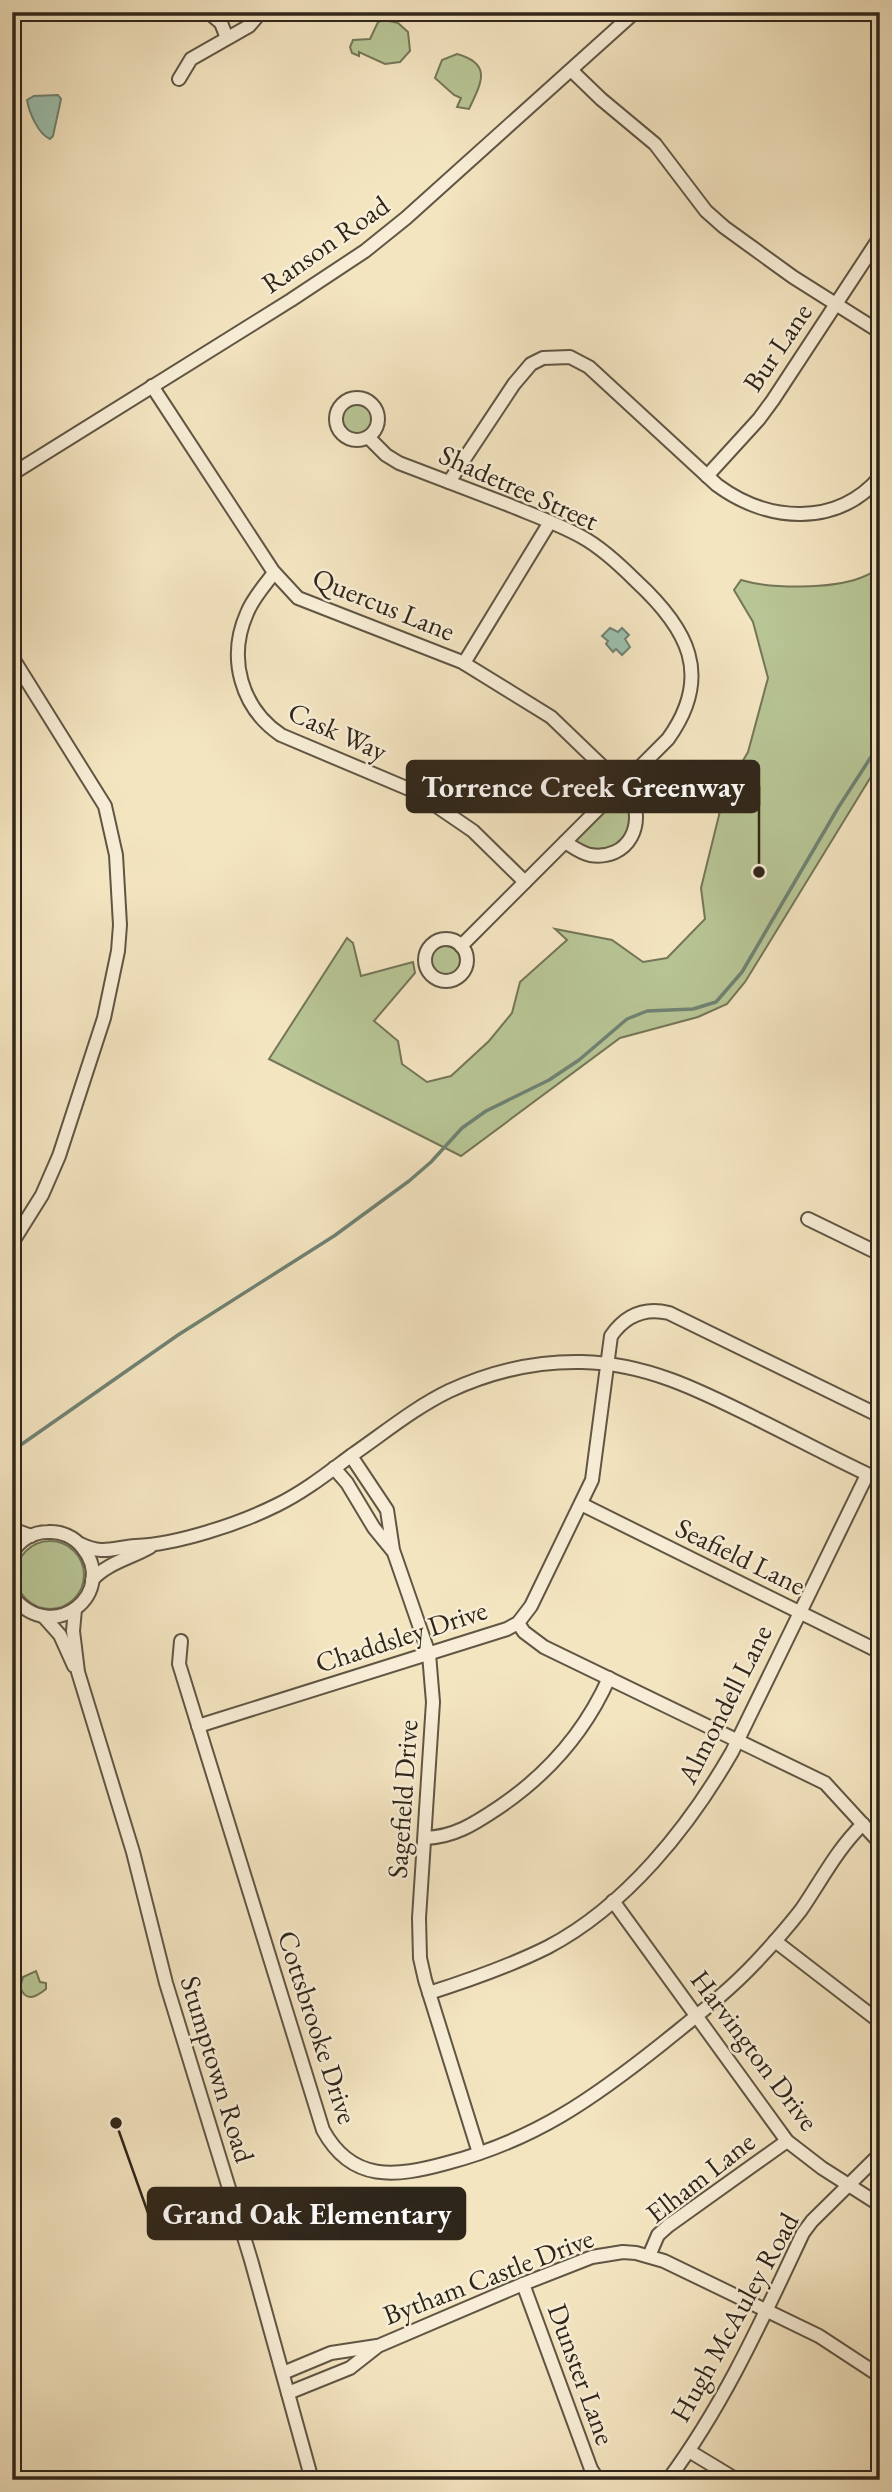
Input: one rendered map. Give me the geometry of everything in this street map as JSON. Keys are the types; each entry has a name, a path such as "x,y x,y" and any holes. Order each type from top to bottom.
{"street":[{"path":"208,12 221,23 227,38"},
{"path":"179,79 191,60 249,26 261,12"},
{"name":"Ranson Road","path":"12,474 365,251 406,218 635,12"},
{"path":"571,69 601,99 654,144 706,211 724,227 793,277 880,332"},
{"name":"Bur Lane","path":"707,476 759,419 879,238"},
{"path":"449,482 523,370 544,358 556,357 570,357 589,367 707,476 745,503 764,510 794,515 835,508 871,487 880,477"},
{"name":"Quercus Lane","path":"152,386 274,573 298,598 464,663 551,717 622,785"},
{"name":"Shadetree Street","path":"368,437 386,455 399,463 584,538 644,588 667,612 678,628 690,658 692,673 688,696 676,728 461,946"},
{"path":"464,663 550,522"},
{"name":"Cask Way","path":"274,573 247,613 238,652 238,667 244,689 257,714 281,735 415,792 473,831 525,882"},
{"path":"12,657 105,806 116,855 120,925 118,951 104,1018 59,1156 42,1195 12,1243"},
{"path":"565,842 591,855 609,854 626,846 635,831 637,812 633,799 622,785"},
{"path":"808,1219 880,1254"},
{"name":"Chaddsley Drive","path":"198,1726 507,1629 518,1623 531,1606 581,1504 595,1469 611,1336 620,1324 632,1315 656,1310 680,1318 880,1416"},
{"path":"12,1596 31,1614 44,1617 66,1615 84,1601 92,1580 110,1565 154,1545 280,1504 414,1410 448,1392 479,1378 512,1369 547,1364 581,1362 633,1367 690,1386 874,1477"},
{"name":"Sagefield Drive","path":"351,1456 387,1510 393,1550 429,1654 433,1702 420,1958 479,2153"},
{"path":"334,1468 347,1483 373,1528 393,1550"},
{"name":"Almondell Lane","path":"429,1993 474,1979 549,1946 613,1901 672,1842 714,1784 799,1612 874,1477"},
{"name":"Seafield Lane","path":"581,1504 880,1652"},
{"path":"12,1529 30,1536"},
{"path":"12,1553 22,1541 40,1532 62,1533 93,1550 154,1545"},
{"path":"80,1544 88,1554 92,1580"},
{"name":"Stumptown Road","path":"75,1609 73,1631 78,1672 133,1852 166,1983 312,2480"},
{"name":"Stumptown Road","path":"44,1617 60,1635 78,1672"},
{"path":"518,1623 535,1641 825,1783 880,1843"},
{"name":"Cottsbrooke Drive","path":"181,1641 179,1664 323,2130 330,2143 350,2161 382,2174 438,2166 516,2140 564,2116 630,2069 755,1964 800,1911 845,1842 863,1824"},
{"path":"425,1838 440,1838 467,1828 530,1786 578,1733 609,1678"},
{"name":"Harvington Drive","path":"613,1901 787,2141 822,2168 880,2205"},
{"path":"775,1941 880,2022"},
{"name":"Elham Lane","path":"649,2256 658,2235 668,2226 787,2141"},
{"name":"Hugh McAuley Road","path":"668,2480 729,2387 803,2233 880,2154"},
{"name":"Bytham Castle Drive","path":"288,2393 349,2368 378,2346 523,2284 600,2255 636,2253 649,2256 819,2336 880,2376"},
{"name":"Dunster Lane","path":"523,2284 591,2469 598,2480"},
{"name":"Bytham Castle Drive","path":"282,2372 331,2353 378,2346"},
{"path":"689,2451 737,2480"}],"shaded area":[{"path":"385,20 398,23 408,32 410,51 400,62 385,64 359,52 359,56 352,53 350,47 353,40 370,39 378,22"},
{"path":"457,54 469,58 480,69 480,84 469,109 457,107 461,98 435,78 442,60"},
{"path":"58,95 61,99 50,139 38,128 27,100 34,96"},
{"path":"357,403 368,408 373,419 368,430 357,435 346,430 341,419 346,408"},
{"path":"880,568 880,762 745,982 727,1004 698,1017 620,1038 461,1156 269,1059 347,938 353,943 361,976 413,962 415,973 374,1021 398,1041 402,1064 427,1082 451,1076 489,1041 512,1013 520,982 567,940 555,929 612,940 643,962 667,958 705,919 701,888 725,791 748,752 768,678 753,622 734,590 741,580 784,586 818,586 848,582"},
{"path":"610,628 618,632 622,628 629,635 625,639 630,647 622,655 616,649 613,652 606,644 608,641 602,636"},
{"path":"621,794 626,797 633,816 627,837 605,848 578,845 577,837"},
{"path":"445,946 456,950 460,961 456,972 445,976 434,972 430,961 434,950"},
{"path":"50,1541 63,1544 74,1551 81,1562 84,1575 81,1588 74,1599 63,1606 50,1609 37,1606 26,1599 19,1588 16,1575 19,1562 26,1551 37,1544"},
{"path":"36,1971 40,1982 46,1983 46,1989 28,1997 20,1987 23,1977"}],"waterway":[{"path":"12,1451 178,1335 334,1236 409,1181 431,1162 462,1128 486,1111 549,1080 579,1060 627,1019 647,1011 693,1009 716,1002 742,972 838,808 880,743"}],"place":[{"name":"Torrence Creek Greenway","path":"759,872"},
{"name":"Grand Oak Elementary","path":"116,2123"}]}
